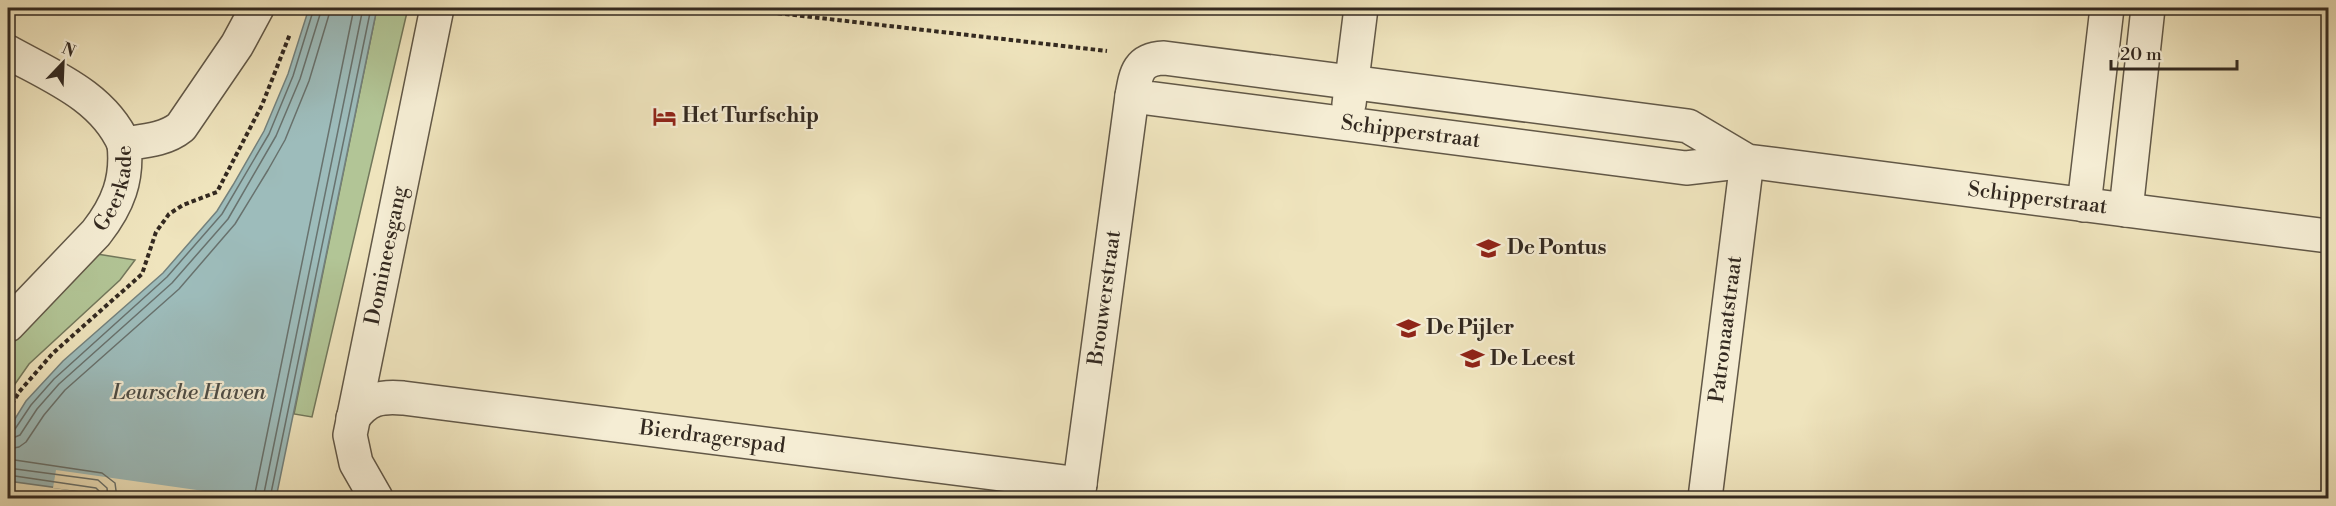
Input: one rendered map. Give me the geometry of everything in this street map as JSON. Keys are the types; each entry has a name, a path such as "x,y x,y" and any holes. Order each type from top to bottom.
{"street":[{"name":"Geerkade","path":"8,325 109,216 124,179 126,162 124,144 156,139 174,133 181,127 237,45 256,8"},
{"name":"Domineesgang","path":"376,498 356,463 351,449 350,435 436,8"},
{"path":"1347,123 1361,8"},
{"path":"2084,205 2107,8"},
{"path":"2126,210 2148,8"},
{"path":"8,52 73,88 98,105 114,123 124,144"},
{"path":"1132,96 1138,69 1153,58 1164,58"},
{"name":"Schipperstraat","path":"1164,58 1688,126 1747,161"},
{"name":"Schipperstraat","path":"1132,96 1686,168 1747,161 2328,236"},
{"name":"Brouwerstraat","path":"1079,491 1132,96"},
{"name":"Patronaatstraat","path":"1705,498 1747,161"},
{"name":"Bierdragerspad","path":"353,418 361,407 373,399 403,398 883,459 1079,491"}],"path":[{"path":"733,8 1164,58"},
{"path":"8,411 19,392 53,352 142,274 156,232 169,214 183,205 217,192 262,105 293,25"}],"green space":[{"path":"377,8 408,8 312,417 294,414"},
{"path":"97,254 135,260 120,280 29,364 8,394 8,347"}],"water":[{"name":"Leursche Haven","path":"309,8 377,8 276,498 95,498 95,493 8,481 8,430 26,401 63,361 163,273 217,211 264,131 288,74"}],"pier":[{"path":"56,470 253,498 95,498 95,493 53,488"}],"place":[{"name":"Het Turfschip","path":"664,116"},
{"name":"De Pontus","path":"1489,248"},
{"name":"De Pijler","path":"1408,328"},
{"name":"De Leest","path":"1472,359"}]}
